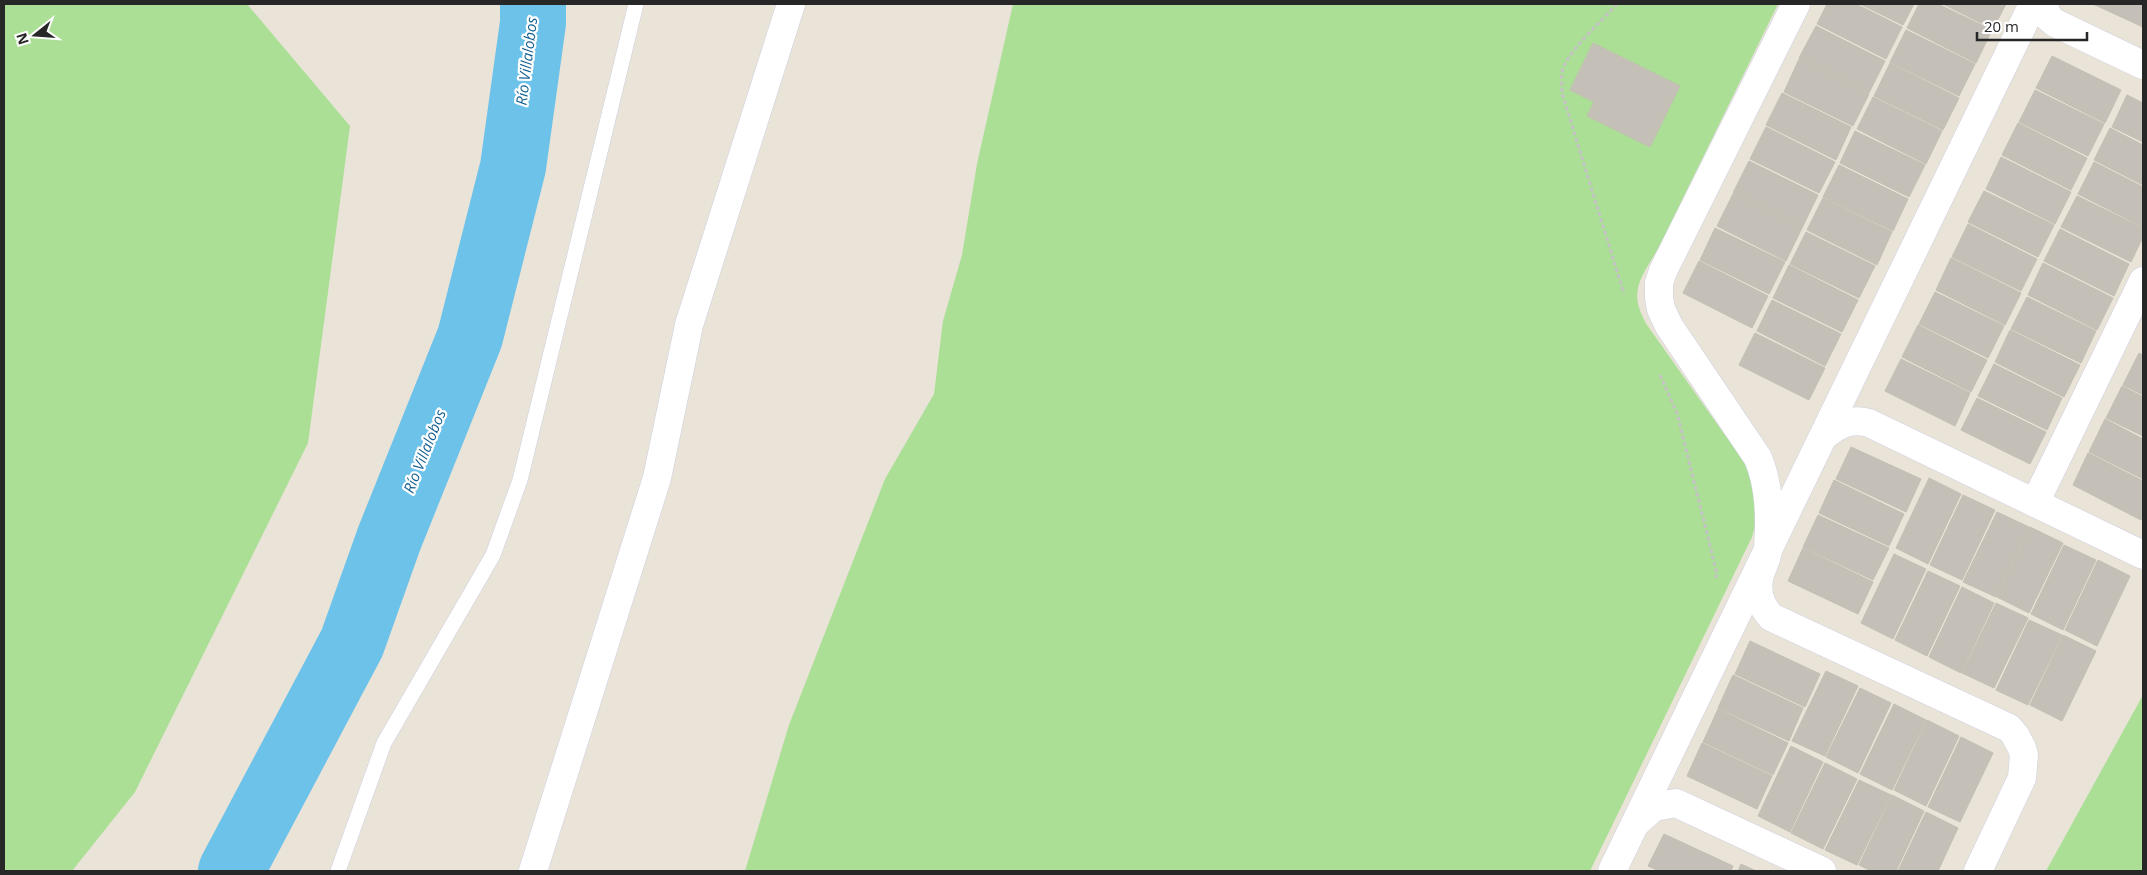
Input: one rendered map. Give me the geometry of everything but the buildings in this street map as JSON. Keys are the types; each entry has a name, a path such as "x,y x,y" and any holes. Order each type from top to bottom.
{"street":[{"path":"533,871 657,478 689,325 791,4"},
{"path":"1796,4 1663,271 1659,283 1661,309 1669,326 1758,458 1764,473 1769,508 1768,552 1760,573 1759,589 1762,605 1771,617 2009,728 2016,735 2024,755 2022,778 1978,871"},
{"path":"1612,871 2033,4"},
{"path":"2042,4 2049,18 2055,24 2143,65"},
{"path":"2035,503 2143,281"},
{"path":"1824,436 1837,426 1845,423 1855,421 1869,423 2143,555"},
{"path":"1632,827 1654,807 1676,802 1822,871"}],"lane":[{"path":"338,871 384,743 493,555 520,480 636,4"}],"green space":[{"path":"4,4 247,4 350,126 308,443 135,792 72,871 4,871"},
{"path":"1013,4 1778,4 1659,247 1642,276 1637,294 1641,313 1647,325 1744,462 1754,490 1756,508 1755,527 1752,537 1590,871 745,871 789,725 885,479 934,394 943,321 962,255 977,164"},
{"path":"2143,695 2143,871 2046,871"}],"waterway":[{"name":"Río Villalobos","path":"231,871 352,643 389,539 470,337 513,167 533,23 533,4"}]}
